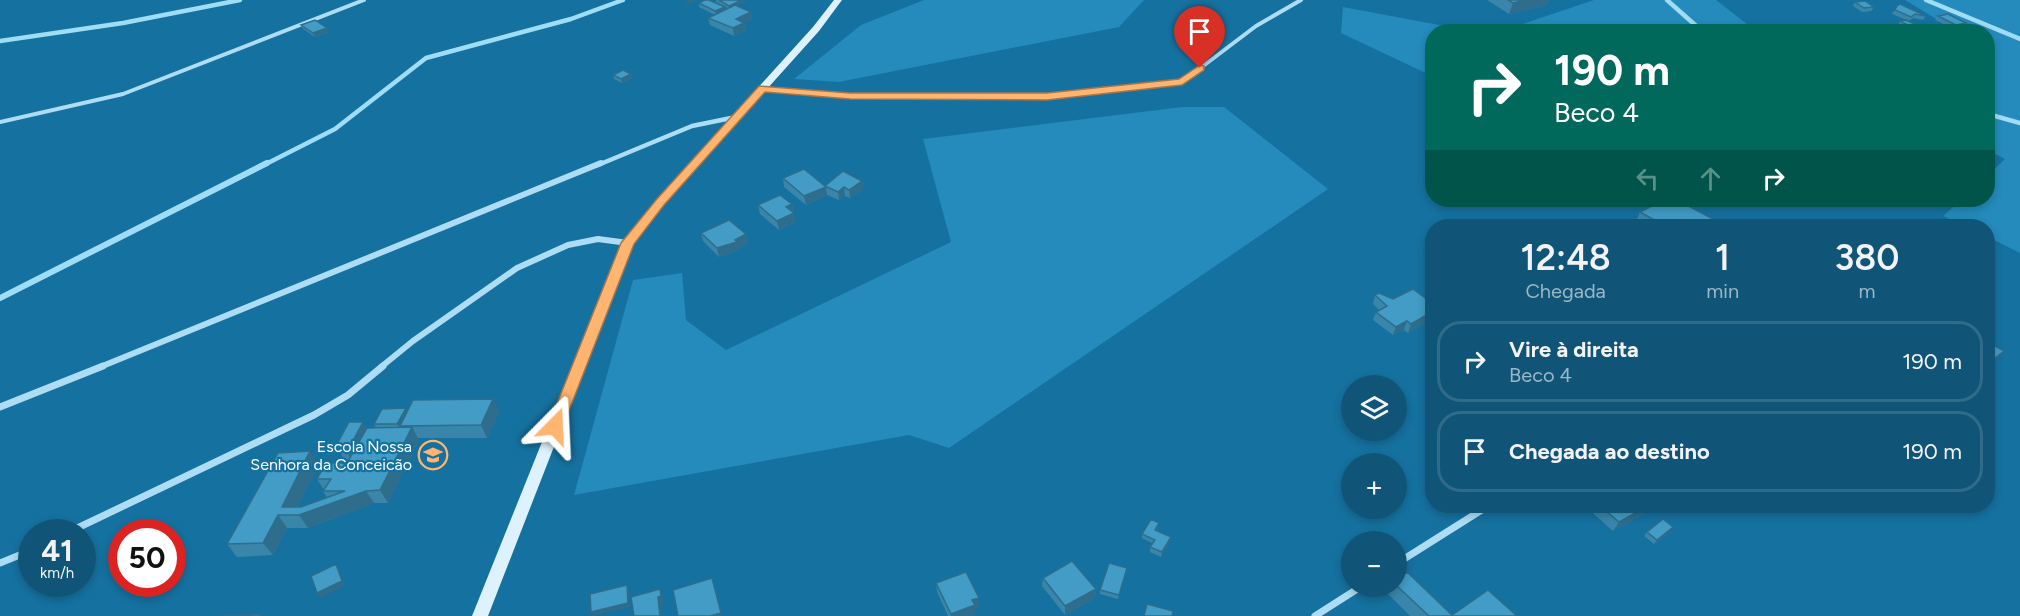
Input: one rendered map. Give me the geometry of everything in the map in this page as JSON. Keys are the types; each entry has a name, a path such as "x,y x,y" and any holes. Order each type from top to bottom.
{"main road":[{"path":"480,616 628,243 660,202 816,29 838,0"}],"street":[{"path":"0,407 343,270 692,126 737,117"},
{"path":"96,519 278,433 339,400 413,341 517,268 567,245 598,239 628,243"},
{"path":"1407,557 1477,513"},
{"path":"0,563 18,555"},
{"path":"1315,616 1345,597"}],"lane":[{"path":"762,89 850,96 1047,96 1182,82 1256,26 1301,0"},
{"path":"0,122 123,94 361,1"}],"shaded area":[{"path":"924,0 1144,0 1119,27 839,82 794,79 861,25"},
{"path":"1594,0 1716,0 1747,24 1523,24"},
{"path":"1905,0 2020,0 2020,253 1995,240 1995,219 1950,219 1943,216 1953,207 1995,207 1995,168 2005,159 1995,154 1995,24 1944,24"},
{"path":"1343,7 1434,24 1425,24 1425,73 1341,33"},
{"path":"1182,107 1224,107 1328,189 949,448 909,435 574,495 633,280 682,273 686,320 726,350 951,242 923,139"}],"building":[{"path":"705,0 725,7 715,11 699,3"},
{"path":"719,0 737,0 740,1 729,6"},
{"path":"1508,0 1526,0 1513,3"},
{"path":"1865,1 1874,7 1864,8 1855,2"},
{"path":"1900,4 1926,16 1915,14 1911,17 1895,10"},
{"path":"735,5 751,12 736,19 744,23 733,28 708,18"},
{"path":"1948,14 1966,23 1954,24 1938,16"},
{"path":"315,20 327,28 313,33 301,25"},
{"path":"1906,20 1915,24 1906,24 1900,21"},
{"path":"623,70 631,74 621,79 613,75"},
{"path":"804,169 826,187 804,196 783,178"},
{"path":"843,171 862,181 849,190 844,187 838,192 825,186"},
{"path":"780,195 792,204 786,207 794,213 777,221 758,205"},
{"path":"1650,207 1690,207 1713,219 1652,219 1640,212"},
{"path":"729,220 746,234 735,240 737,242 717,248 701,233"},
{"path":"1413,289 1425,298 1425,316 1411,324 1407,321 1396,327 1376,312 1387,306 1375,295 1379,293 1393,299"},
{"path":"1995,346 2004,351 1995,358"},
{"path":"493,399 481,425 400,426 413,400"},
{"path":"406,408 397,424 374,424 382,409"},
{"path":"349,422 363,422 347,452 340,451 343,446 336,446"},
{"path":"412,427 380,490 366,491 299,515 278,515 263,543 227,544 278,453 310,451 282,507 301,507 345,491 323,491 331,479 317,479 326,463 347,463 367,428"},
{"path":"1608,513 1635,513 1619,522"},
{"path":"1151,519 1159,523 1155,530 1171,537 1162,552 1150,547 1155,540 1142,534"},
{"path":"1663,519 1673,527 1657,540 1647,532"},
{"path":"1072,561 1096,589 1065,606 1043,578"},
{"path":"1109,563 1127,568 1119,595 1100,590"},
{"path":"336,564 342,581 317,593 311,576"},
{"path":"966,572 979,598 972,600 975,605 951,614 936,583"},
{"path":"1407,572 1452,615 1488,590 1517,616 1429,616 1407,595"},
{"path":"712,578 721,613 710,616 678,616 673,590"},
{"path":"627,585 628,603 591,612 590,594"},
{"path":"660,589 661,596 658,597 660,616 634,616 631,597"},
{"path":"1147,604 1173,611 1172,616 1144,616"},
{"path":"260,614 259,616 218,616"}],"waterway":[{"path":"0,41 123,23 240,0"},
{"path":"264,165 335,129 426,58 571,19 623,0"},
{"path":"1667,0 1694,24"},
{"path":"1926,0 1984,24"},
{"path":"1995,29 2020,39"},
{"path":"1995,116 2020,123"},
{"path":"0,298 267,163"}],"place":[{"name":"Escola Nossa Senhora da Conceicão","path":"433,455"}],"route":[{"path":"555,426 628,243 660,202 762,89 850,96 1047,96 1182,82 1200,68"}]}
